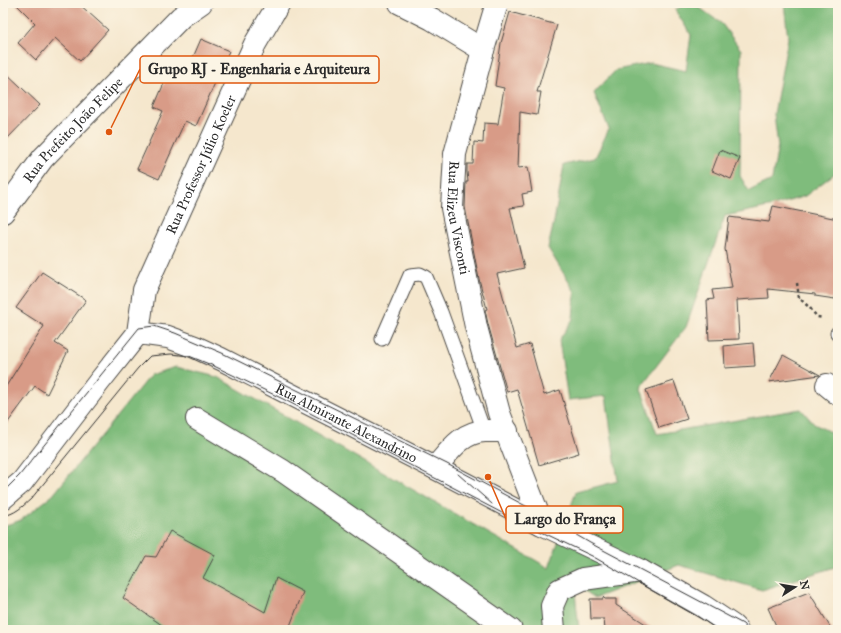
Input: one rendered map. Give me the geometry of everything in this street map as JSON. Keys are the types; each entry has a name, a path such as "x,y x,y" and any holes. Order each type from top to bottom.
{"street":[{"name":"Rua Prefeito João Felipe","path":"3,212 43,158 181,17 201,3"},
{"name":"Rua Professor Júlio Koeler","path":"138,333 144,290 256,44 279,3"},
{"path":"400,3 432,19 483,50"},
{"name":"Rua Elizeu Visconti","path":"497,3 455,154 452,208 476,327 499,412 542,524"},
{"name":"Rua Almirante Alexandrino","path":"138,333 168,337 214,356 436,468 542,524 641,571 703,606 734,626 737,630"},
{"path":"3,498 22,482 98,382 138,333"},
{"path":"197,419 284,471 511,630"},
{"path":"436,468 455,444 464,438 484,431 507,431"},
{"path":"554,630 552,606 559,590 583,579 641,571"}],"lane":[{"path":"382,339 410,275 420,274 426,277 441,312 484,431"}],"path":[{"path":"797,283 799,298 817,317 822,318 828,316"}],"green space":[{"path":"688,3 693,3 722,24 741,50 740,176 749,191 772,180 778,146 774,114 788,38 784,3 838,3 838,171 805,196 773,206 725,216 686,327 642,385 641,389 657,434 801,409 814,424 838,436 838,566 762,590 679,565 595,598 574,583 579,630 3,630 3,526 21,520 53,495 150,375 176,367 217,377 549,568 576,492 618,481 606,396 568,400 559,340 573,319 575,292 548,248 564,165 595,158 609,129 594,93 616,70 651,63 686,71 691,35 675,10"}],"building":[{"path":"15,3 78,3 108,30 80,61 55,38 36,60 18,43 35,23"},
{"path":"510,12 557,25 537,92 541,92 537,115 520,112 518,168 528,167 532,192 522,194 524,206 510,208 524,268 497,274 517,348 530,344 544,395 560,390 579,453 539,465 517,389 507,392 488,324 485,310 487,309 479,279 465,207 466,182 468,182 467,164 473,164 474,142 483,143 484,123 498,124 504,88 495,86 501,43"},
{"path":"201,39 229,51 196,126 185,121 159,179 137,169 163,111 154,107 170,69 185,76"},
{"path":"3,70 40,105 3,143"},
{"path":"720,150 740,158 731,179 712,171"},
{"path":"773,206 838,219 838,280 835,299 815,296 815,294 768,289 769,298 737,300 739,339 709,340 707,300 714,299 712,290 732,288 725,249 729,217 769,222"},
{"path":"42,272 86,300 55,343 68,351 47,394 35,386 3,429 3,391 44,326 16,308"},
{"path":"753,343 755,366 725,368 724,346"},
{"path":"783,355 820,375 769,382"},
{"path":"674,381 687,419 659,428 646,390"},
{"path":"170,531 215,555 203,578 265,612 276,578 303,592 290,626 297,630 169,630 123,598 146,556 156,557"},
{"path":"809,592 832,630 778,630 768,608"},
{"path":"603,597 605,599 616,599 616,605 655,630 605,630 604,619 591,619 590,599 603,599"}],"tram line":[{"path":"3,490 6,489 19,476 139,328 154,326 175,333 222,353 447,464 537,512 590,543 743,624 748,630"},
{"path":"3,516 15,512 31,499 138,368 150,356 171,354 189,356 214,366 283,399 504,514 592,556 718,630"},
{"path":"458,474 492,504"}],"place":[{"name":"Grupo RJ - Engenharia e Arquiteura","path":"109,132"},
{"name":"Largo do França","path":"488,477"}]}
